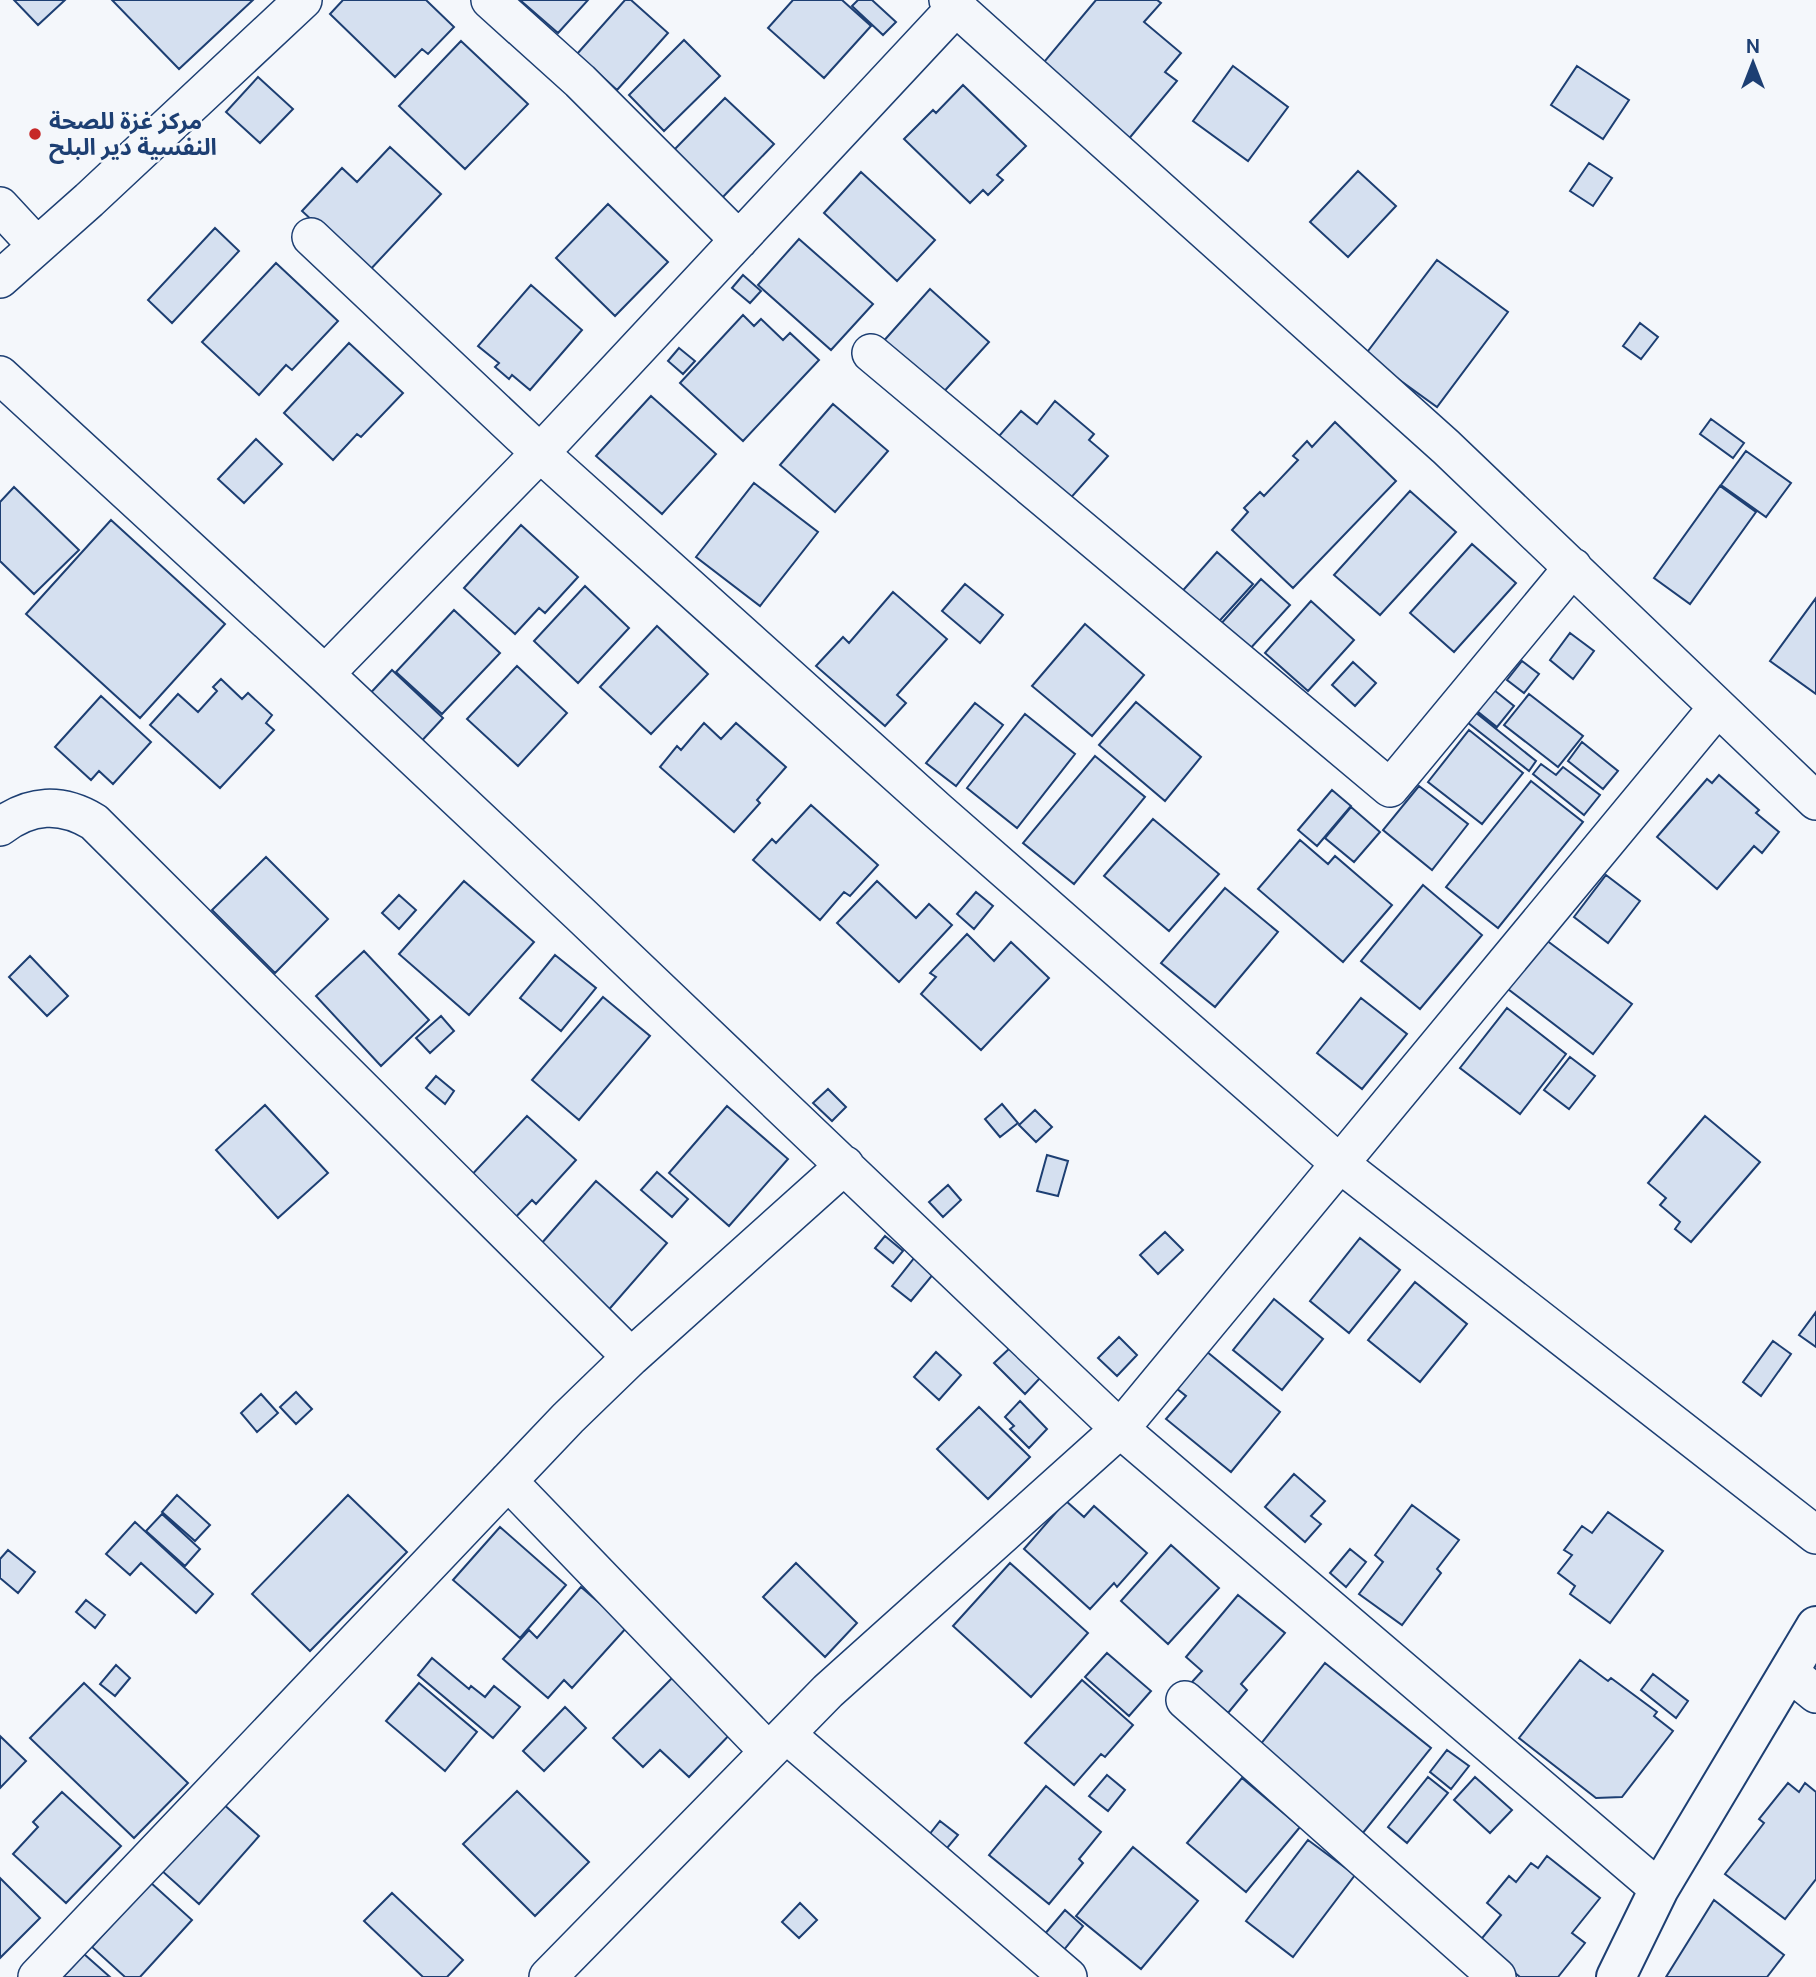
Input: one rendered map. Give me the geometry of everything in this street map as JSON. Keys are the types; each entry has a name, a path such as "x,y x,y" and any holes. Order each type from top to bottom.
{"street":[{"path":"0,279 303,0"},
{"path":"490,0 580,81 739,240"},
{"path":"325,674 541,453 739,240 952,3 1436,438 1816,802"},
{"path":"0,206 37,246"},
{"path":"312,237 541,453 938,811 1339,1163 1816,1535"},
{"path":"871,353 1390,788 1573,567"},
{"path":"0,376 325,674 1120,1429 1659,1889"},
{"path":"548,1977 828,1690 1120,1429 1717,708"},
{"path":"0,827 32,809 49,807 80,813 93,822 631,1357"},
{"path":"37,1977 508,1481 631,1357 845,1165"},
{"path":"508,1481 777,1742 1068,1977"},
{"path":"1616,1977 1659,1889 1802,1683 1816,1626"},
{"path":"1185,1700 1497,1977"}],"building":[{"path":"14,0 65,0 38,25"},
{"path":"112,0 253,0 179,69"},
{"path":"343,0 426,0 454,27 428,54 422,49 395,77 330,14"},
{"path":"520,0 588,0 558,33"},
{"path":"625,0 631,0 668,33 617,90 577,54"},
{"path":"793,0 842,0 871,26 824,78 768,28"},
{"path":"858,0 872,0 896,22 883,35 852,6"},
{"path":"1096,0 1157,0 1161,3 1144,22 1181,53 1165,72 1177,81 1127,141 1039,68"},
{"path":"684,40 720,76 664,131 629,95"},
{"path":"461,41 528,104 465,169 399,106"},
{"path":"1233,66 1288,107 1248,161 1193,121"},
{"path":"1577,66 1629,100 1603,139 1551,105"},
{"path":"258,77 293,109 260,143 226,112"},
{"path":"963,85 1026,146 997,175 1003,180 988,195 983,190 970,203 904,139 933,110 936,113"},
{"path":"725,98 774,144 720,200 671,153"},
{"path":"390,147 441,194 368,272 302,211 342,168 357,182"},
{"path":"1589,163 1612,178 1593,206 1570,191"},
{"path":"1358,171 1396,206 1348,257 1310,222"},
{"path":"861,172 935,240 897,281 824,213"},
{"path":"608,204 668,262 615,316 556,258"},
{"path":"215,228 239,251 172,323 148,300"},
{"path":"799,239 873,304 831,350 758,285"},
{"path":"1437,260 1508,312 1437,407 1365,355"},
{"path":"276,263 338,321 292,370 286,365 259,395 202,342"},
{"path":"743,275 761,291 750,303 732,288"},
{"path":"531,285 582,330 530,390 512,375 509,379 495,367 499,363 478,346"},
{"path":"930,289 989,342 939,397 881,344"},
{"path":"743,315 754,326 761,319 783,340 790,333 819,360 743,441 680,383"},
{"path":"1640,323 1658,337 1641,359 1623,346"},
{"path":"349,343 403,393 361,437 357,434 333,460 284,413"},
{"path":"679,348 695,361 683,374 668,361"},
{"path":"651,396 716,454 662,514 596,456"},
{"path":"1055,401 1094,434 1089,440 1108,456 1068,501 992,444 1021,411 1037,424"},
{"path":"833,404 888,451 835,512 780,465"},
{"path":"1711,419 1744,443 1733,458 1700,434"},
{"path":"1335,422 1396,481 1293,588 1232,530 1248,512 1244,508 1260,492 1264,496 1298,460 1293,456 1307,441 1312,447"},
{"path":"256,439 282,464 244,503 218,479"},
{"path":"1746,451 1791,483 1766,517 1721,485"},
{"path":"754,483 818,532 760,606 696,557"},
{"path":"1720,486 1756,512 1690,604 1654,578"},
{"path":"14,487 79,550 34,594 0,561 0,502"},
{"path":"1410,491 1456,532 1380,615 1334,575"},
{"path":"111,520 225,624 140,718 26,614"},
{"path":"521,525 578,577 545,613 539,608 515,634 464,588"},
{"path":"1472,544 1516,583 1454,652 1410,613"},
{"path":"1217,552 1253,584 1213,628 1178,596"},
{"path":"1261,579 1290,605 1248,651 1219,626"},
{"path":"965,584 1003,615 980,643 942,611"},
{"path":"585,586 629,628 578,683 534,641"},
{"path":"893,592 947,639 897,695 906,703 885,726 816,666 843,637 849,643"},
{"path":"1816,598 1816,694 1770,661"},
{"path":"1311,601 1354,640 1308,691 1265,653"},
{"path":"454,610 500,653 442,714 396,672"},
{"path":"1085,624 1144,675 1092,736 1032,686"},
{"path":"657,626 708,674 651,734 600,687"},
{"path":"1570,633 1594,651 1573,679 1550,660"},
{"path":"1522,661 1539,674 1524,693 1507,680"},
{"path":"1353,662 1376,683 1355,706 1332,685"},
{"path":"517,666 567,713 518,766 467,719"},
{"path":"392,670 443,718 416,747 364,700"},
{"path":"221,679 242,699 248,693 272,715 266,723 274,730 220,788 150,725 178,694 198,712 217,691 213,687"},
{"path":"1494,690 1514,706 1497,727 1477,711"},
{"path":"1529,694 1583,736 1558,767 1504,725"},
{"path":"101,696 151,742 113,784 99,771 91,780 55,747"},
{"path":"1136,702 1201,757 1165,801 1099,745"},
{"path":"975,703 1003,725 956,786 926,763"},
{"path":"1475,712 1536,761 1529,771 1467,722"},
{"path":"1025,714 1075,754 1017,828 967,788"},
{"path":"704,723 721,739 736,723 786,767 757,800 760,803 734,832 660,767 677,746 681,750"},
{"path":"1469,730 1523,773 1482,824 1428,782"},
{"path":"1582,742 1618,771 1603,789 1568,761"},
{"path":"1095,756 1145,797 1074,884 1023,843"},
{"path":"1541,764 1556,775 1563,767 1600,795 1584,815 1533,774"},
{"path":"1719,775 1759,810 1756,813 1779,832 1762,853 1754,846 1717,889 1657,837 1707,779 1712,783"},
{"path":"1531,781 1583,822 1498,928 1446,887"},
{"path":"1419,786 1468,824 1432,870 1383,830"},
{"path":"1332,790 1351,806 1317,846 1298,830"},
{"path":"811,805 878,865 850,896 844,892 820,920 753,860 772,839 776,843"},
{"path":"1351,807 1380,832 1354,862 1325,838"},
{"path":"1153,819 1219,874 1169,931 1104,876"},
{"path":"1300,840 1328,864 1335,856 1392,905 1343,962 1258,889"},
{"path":"266,857 328,919 275,973 212,910"},
{"path":"1606,875 1640,901 1608,943 1574,917"},
{"path":"464,881 534,942 469,1015 399,954"},
{"path":"877,881 916,918 929,904 952,925 899,982 837,923"},
{"path":"1423,885 1482,935 1420,1009 1361,961"},
{"path":"1225,888 1278,932 1215,1007 1161,963"},
{"path":"976,892 993,906 974,929 957,914"},
{"path":"399,895 416,910 399,929 382,913"},
{"path":"967,934 994,961 1011,942 1049,978 981,1050 921,994 936,977 930,973"},
{"path":"1542,937 1632,1004 1593,1054 1504,986"},
{"path":"364,951 429,1020 381,1066 316,996"},
{"path":"555,955 596,988 561,1031 520,998"},
{"path":"30,956 68,996 47,1016 9,977"},
{"path":"603,997 650,1036 579,1120 532,1080"},
{"path":"1361,998 1407,1034 1362,1089 1317,1053"},
{"path":"1507,1008 1566,1054 1520,1114 1460,1068"},
{"path":"441,1016 454,1031 430,1053 416,1038"},
{"path":"1570,1057 1595,1076 1569,1109 1544,1090"},
{"path":"436,1076 454,1091 445,1104 426,1088"},
{"path":"828,1089 846,1107 832,1121 813,1103"},
{"path":"1002,1104 1018,1123 1000,1137 985,1119"},
{"path":"265,1105 328,1173 278,1218 216,1150"},
{"path":"727,1106 788,1159 729,1226 669,1173"},
{"path":"1035,1110 1052,1127 1036,1142 1019,1125"},
{"path":"527,1116 576,1160 536,1204 532,1200 511,1222 466,1181"},
{"path":"1705,1116 1760,1162 1691,1242 1675,1229 1680,1222 1660,1205 1666,1198 1648,1183"},
{"path":"1047,1155 1068,1161 1058,1196 1037,1191"},
{"path":"657,1172 688,1199 672,1217 641,1190"},
{"path":"596,1181 667,1243 605,1314 534,1252"},
{"path":"948,1185 961,1200 943,1217 929,1202"},
{"path":"1165,1232 1183,1250 1158,1274 1140,1255"},
{"path":"885,1236 903,1251 893,1263 875,1248"},
{"path":"1360,1238 1400,1270 1349,1333 1310,1301"},
{"path":"915,1257 935,1272 911,1301 892,1286"},
{"path":"1415,1282 1467,1324 1420,1382 1368,1340"},
{"path":"1274,1299 1323,1339 1282,1390 1233,1350"},
{"path":"1816,1312 1816,1347 1799,1335"},
{"path":"1119,1337 1137,1355 1117,1376 1098,1358"},
{"path":"1773,1341 1791,1354 1761,1396 1743,1382"},
{"path":"1010,1348 1040,1378 1025,1394 994,1363"},
{"path":"1206,1351 1280,1412 1231,1472 1166,1419 1186,1396 1176,1388"},
{"path":"936,1352 961,1375 939,1400 914,1377"},
{"path":"296,1392 312,1409 296,1424 280,1407"},
{"path":"261,1394 278,1413 257,1432 241,1413"},
{"path":"1020,1401 1047,1429 1029,1448 1010,1429 1014,1426 1005,1417"},
{"path":"979,1407 1030,1457 988,1499 937,1449"},
{"path":"1294,1474 1325,1501 1311,1516 1321,1524 1305,1542 1265,1507"},
{"path":"177,1495 210,1525 195,1541 162,1512"},
{"path":"348,1495 407,1552 310,1651 252,1594"},
{"path":"1066,1501 1084,1517 1094,1506 1147,1553 1117,1587 1114,1583 1090,1609 1024,1549"},
{"path":"1412,1505 1459,1540 1437,1569 1441,1573 1402,1625 1359,1594 1383,1562 1375,1555"},
{"path":"1608,1512 1663,1551 1610,1623 1570,1594 1575,1586 1558,1573 1572,1555 1564,1550 1582,1526 1592,1533"},
{"path":"162,1514 200,1549 185,1566 146,1531"},
{"path":"135,1522 213,1594 196,1613 141,1563 130,1575 106,1554"},
{"path":"500,1527 566,1585 520,1638 453,1580"},
{"path":"1171,1545 1219,1588 1168,1644 1121,1601"},
{"path":"1350,1549 1366,1562 1346,1587 1330,1573"},
{"path":"8,1550 35,1572 18,1593 0,1578 0,1559"},
{"path":"796,1563 857,1623 825,1657 763,1597"},
{"path":"1010,1563 1088,1633 1031,1697 953,1626"},
{"path":"581,1587 627,1627 572,1688 564,1680 548,1698 503,1659 529,1630 537,1638"},
{"path":"1238,1595 1285,1633 1241,1684 1247,1690 1228,1713 1192,1682 1202,1671 1186,1657"},
{"path":"86,1600 105,1615 95,1628 76,1612"},
{"path":"1107,1653 1151,1691 1129,1716 1085,1677"},
{"path":"432,1658 469,1689 471,1686 485,1697 494,1686 520,1707 493,1738 418,1675"},
{"path":"1580,1660 1608,1681 1611,1678 1657,1712 1654,1716 1673,1731 1622,1797 1596,1798 1519,1738"},
{"path":"1325,1663 1431,1748 1362,1834 1256,1750"},
{"path":"116,1665 130,1678 115,1696 100,1684"},
{"path":"678,1672 736,1728 689,1777 660,1750 643,1767 613,1738"},
{"path":"1653,1674 1688,1701 1676,1718 1641,1690"},
{"path":"1082,1680 1133,1725 1105,1757 1101,1754 1074,1785 1025,1743"},
{"path":"84,1683 188,1783 134,1838 30,1738"},
{"path":"419,1683 477,1732 445,1771 386,1721"},
{"path":"565,1707 586,1728 544,1771 523,1751"},
{"path":"0,1736 26,1761 0,1788"},
{"path":"1447,1750 1469,1766 1451,1789 1430,1772"},
{"path":"1107,1775 1125,1790 1108,1811 1089,1796"},
{"path":"1428,1777 1448,1793 1407,1843 1388,1827"},
{"path":"1475,1777 1512,1810 1490,1833 1454,1800"},
{"path":"1242,1778 1300,1827 1246,1892 1187,1843"},
{"path":"1788,1783 1799,1792 1805,1783 1816,1792 1816,1879 1785,1919 1725,1874 1764,1823 1759,1819"},
{"path":"1046,1786 1101,1832 1079,1859 1083,1863 1049,1904 989,1855"},
{"path":"517,1791 589,1862 535,1916 463,1844"},
{"path":"62,1792 121,1846 66,1903 13,1854 38,1827 33,1822"},
{"path":"221,1802 259,1836 199,1904 161,1870"},
{"path":"940,1821 958,1835 942,1854 925,1840"},
{"path":"1308,1840 1355,1875 1293,1957 1246,1921"},
{"path":"1133,1847 1198,1901 1141,1969 1076,1916"},
{"path":"1547,1856 1600,1898 1572,1933 1585,1943 1558,1977 1520,1977 1478,1943 1501,1915 1487,1903 1509,1876 1516,1882 1531,1863 1538,1868"},
{"path":"0,1878 40,1918 0,1958"},
{"path":"150,1882 192,1920 140,1977 125,1977 92,1947"},
{"path":"392,1893 463,1960 447,1977 423,1977 364,1921"},
{"path":"1714,1900 1784,1955 1767,1977 1666,1977"},
{"path":"800,1903 817,1920 799,1938 782,1922"},
{"path":"1065,1910 1083,1926 1063,1951 1044,1935"},
{"path":"84,1954 110,1977 63,1977"}],"place":[{"name":"مركز غزة للصحة النفسية دير البلح","path":"35,134"}]}
